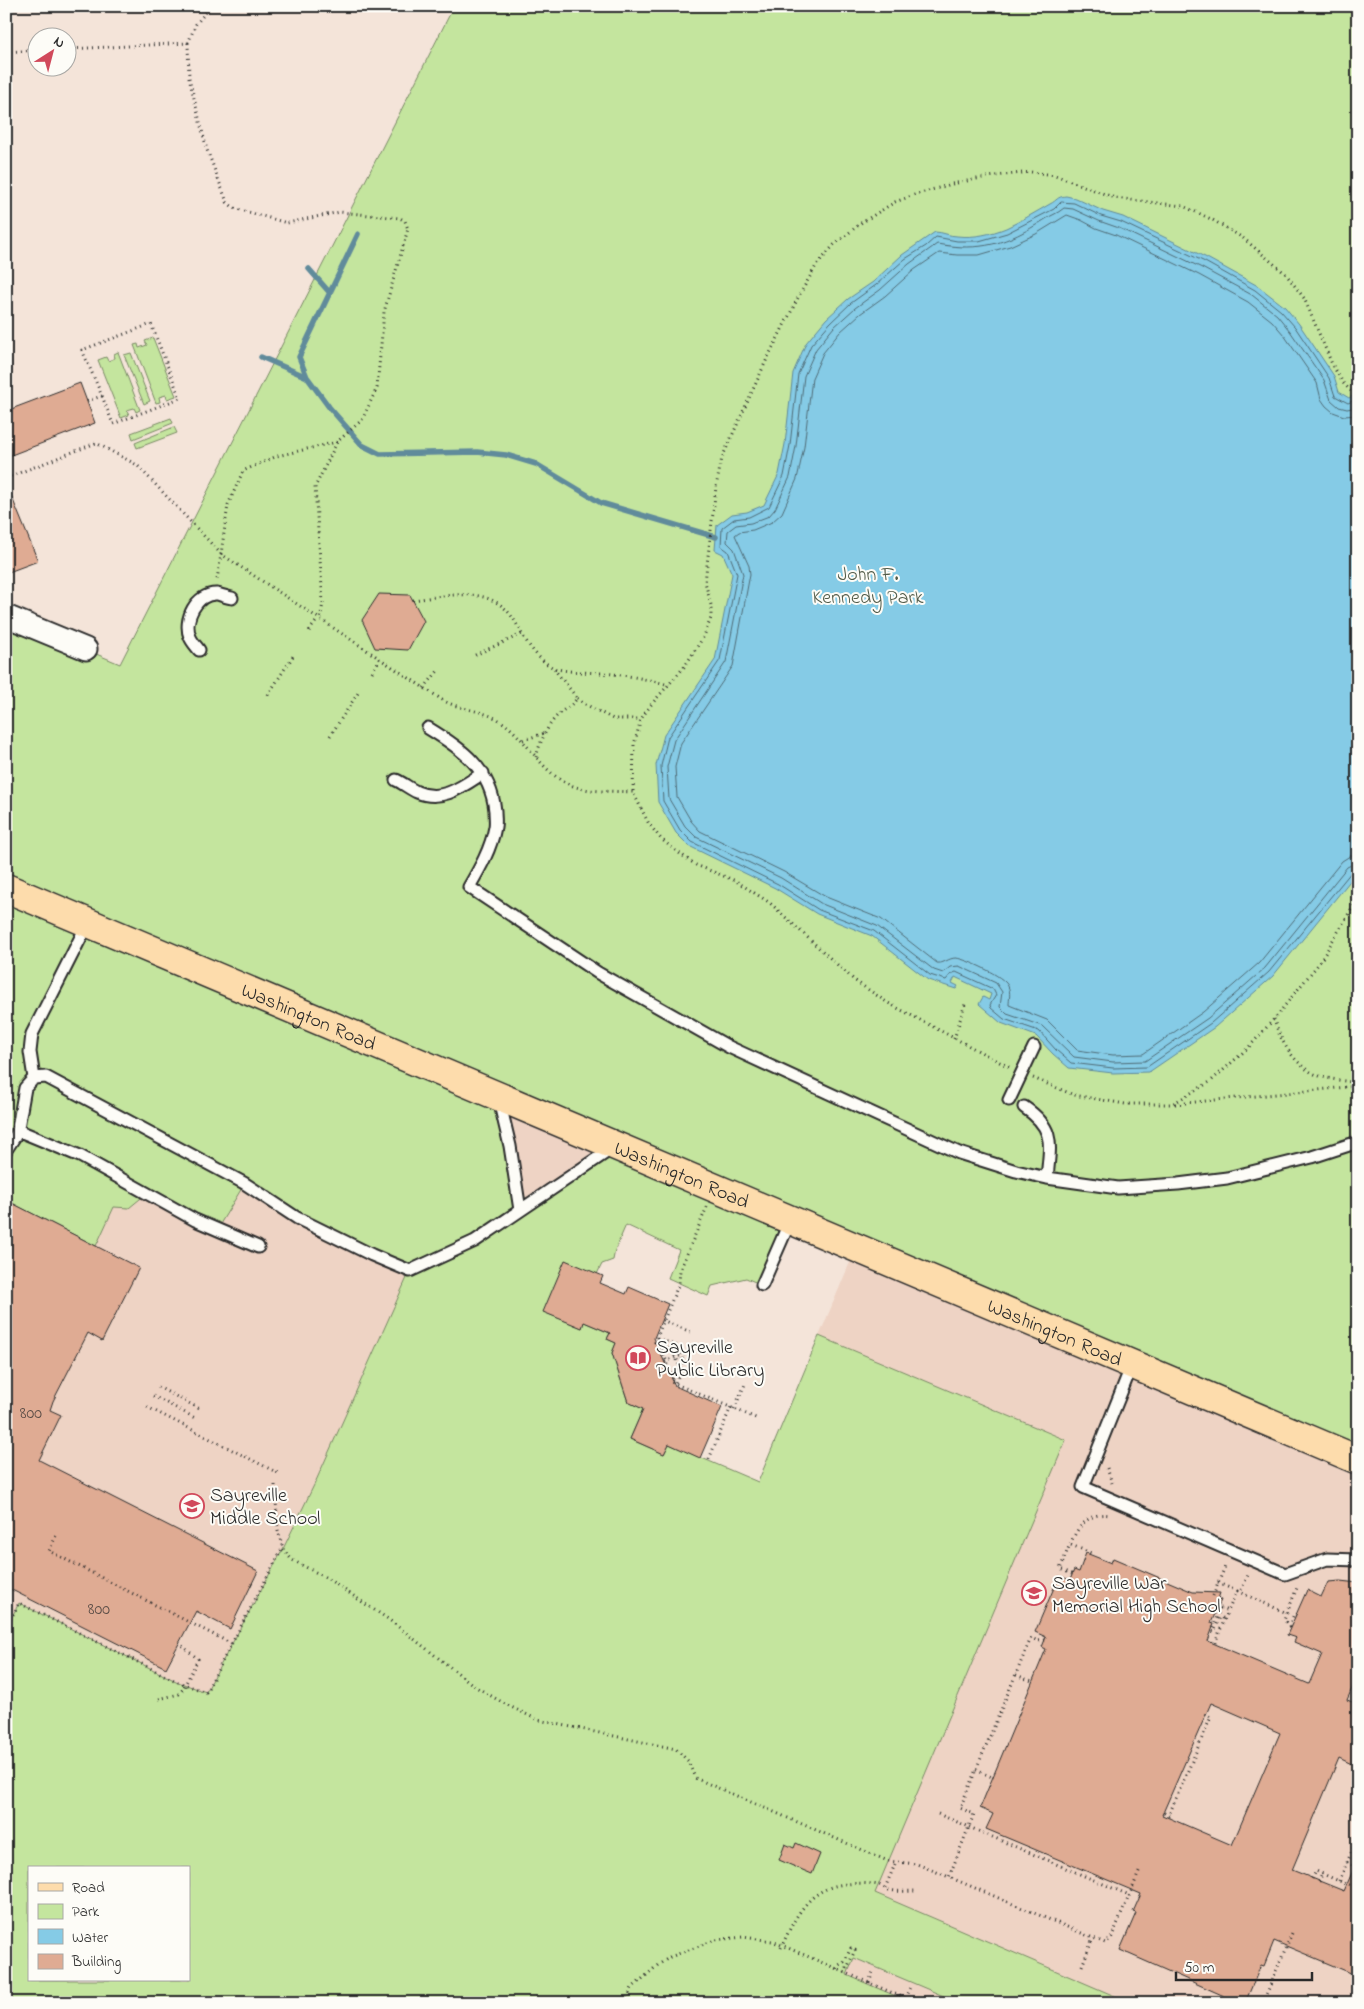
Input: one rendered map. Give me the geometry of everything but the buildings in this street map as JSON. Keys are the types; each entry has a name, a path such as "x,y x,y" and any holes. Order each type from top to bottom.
{"main road":[{"name":"Washington Road","path":"6,888 1358,1460"}],"street":[{"path":"6,616 86,649"}],"lane":[{"path":"199,650 190,637 191,610 200,600 215,594 232,598"},
{"path":"428,728 455,745 483,773 493,796 496,825 487,854 469,887 598,973 729,1047 959,1153 1016,1171 1047,1178 1118,1188 1227,1178 1312,1157 1358,1142"},
{"path":"396,780 418,793 444,795 462,787 483,773"},
{"path":"34,1078 30,1052 32,1034 88,923"},
{"path":"1009,1100 1034,1046"},
{"path":"6,1150 17,1133 25,1088 34,1078 46,1077 244,1182 297,1218 372,1255 410,1271 475,1241 616,1146"},
{"path":"499,1098 510,1146 520,1210"},
{"path":"1024,1107 1038,1118 1049,1134 1047,1178"},
{"path":"17,1133 22,1132 80,1156 194,1220 258,1247"},
{"path":"762,1285 790,1221"},
{"path":"1132,1365 1083,1487 1285,1574 1327,1560 1358,1560"}],"path":[{"path":"211,6 196,24 188,44 189,78 207,150 227,202 234,208 287,223 340,212 400,218 408,229 384,312 377,388 362,420 337,442 315,487 323,604 319,619 310,631"},
{"path":"6,42 8,52 28,51"},
{"path":"78,49 188,44"},
{"path":"1358,398 1343,383 1332,364 1304,298 1286,274 1243,238 1183,206 1115,198 1055,175 1031,172 987,177 943,187 895,202 861,223 834,245 816,266 770,352 734,430 722,458 708,547 706,582 711,605 711,618 700,644 641,720 634,744 633,792 649,824 661,839 696,865 736,881 770,903 854,980 888,1003 954,1039 1022,1073 1074,1096 1125,1104 1172,1104 1358,1084"},
{"path":"151,324 180,398 113,424 102,396 82,350 151,324"},
{"path":"87,401 102,396"},
{"path":"215,594 228,505 243,471 276,456 337,442"},
{"path":"6,478 96,443 137,464 221,554 450,704 484,713 499,720 523,740 551,774 567,785 584,790 633,792"},
{"path":"413,600 459,595 488,597 502,605 513,616 522,634 540,659 554,668 583,703 613,719 641,720"},
{"path":"475,655 522,634"},
{"path":"268,695 295,653"},
{"path":"372,672 380,659"},
{"path":"554,668 614,674 669,685"},
{"path":"424,688 438,671"},
{"path":"330,736 358,693"},
{"path":"536,757 546,733 558,714 574,704 577,698"},
{"path":"523,740 546,733"},
{"path":"1172,1104 1210,1082 1249,1046 1274,1019 1320,962 1358,898"},
{"path":"954,1039 966,1001"},
{"path":"1274,1019 1278,1033 1286,1047 1311,1072 1321,1077 1358,1084"},
{"path":"708,1204 680,1270 679,1283 655,1342 672,1350 676,1357 679,1364 671,1382 674,1385 758,1419"},
{"path":"663,1320 693,1333"},
{"path":"657,1338 676,1346 684,1363 674,1385"},
{"path":"660,1344 665,1362 673,1377"},
{"path":"665,1362 692,1350"},
{"path":"709,1460 746,1382"},
{"path":"158,1386 202,1410"},
{"path":"153,1396 198,1419"},
{"path":"147,1408 280,1474"},
{"path":"1106,1463 1108,1477 1116,1488"},
{"path":"275,1485 278,1530 283,1549 292,1560 325,1577 388,1619 476,1688 538,1720 676,1749 688,1761 695,1778 884,1860 917,1864 1105,1943 1109,1942 1140,1870"},
{"path":"1072,1574 1060,1569 1076,1532 1085,1521 1100,1514 1110,1516"},
{"path":"56,1536 49,1551 232,1644"},
{"path":"1071,1545 1090,1552 1090,1554"},
{"path":"6,1628 19,1603 185,1685 206,1692 283,1549"},
{"path":"1213,1596 1226,1564 1222,1562"},
{"path":"1296,1615 1294,1614 1289,1626 1284,1620 1286,1613 1297,1588 1303,1581"},
{"path":"1218,1583 1286,1613"},
{"path":"1215,1643 1237,1591"},
{"path":"1225,1619 1220,1617 1214,1632 1212,1631 1219,1607 1228,1612"},
{"path":"949,1877 974,1814 960,1808 1031,1638 1038,1641 1045,1640"},
{"path":"159,1699 179,1694 198,1659 178,1643"},
{"path":"1016,1675 1032,1682"},
{"path":"1164,1812 1168,1816 1211,1717 1200,1713"},
{"path":"976,1770 992,1777"},
{"path":"938,1814 1129,1895"},
{"path":"995,1838 997,1833"},
{"path":"1339,1881 1358,1838"},
{"path":"1036,1855 1038,1851"},
{"path":"885,1888 896,1862"},
{"path":"1347,1862 1354,1866"},
{"path":"1084,1876 1086,1871"},
{"path":"1322,1874 1319,1881 1313,1878 1316,1871 1352,1887"},
{"path":"781,1947 796,1915 812,1896 822,1890 855,1883 878,1885 890,1890 916,1891"},
{"path":"1272,2003 1264,2000 1292,1933"},
{"path":"625,2003 632,1988 658,1965 702,1943 743,1937 772,1941 781,1947 845,1973 856,1975 869,1983 879,1984 896,1994 916,2001"},
{"path":"1082,1966 1093,1938"},
{"path":"837,1969 847,1958 851,1948 855,1950 845,1973"},
{"path":"869,1983 874,1969"},
{"path":"905,1998 911,1985"},
{"path":"896,1994 898,1990"}],"shaded area":[{"path":"60,911 629,1152 285,1710 758,1482 856,1248 1358,1460 1358,2003 6,2003 6,1021"}],"green space":[{"name":"John F. Kennedy Park","path":"454,6 1358,6 1358,1460 790,1221 762,1285 746,1278 712,1286 708,1296 668,1278 679,1250 626,1225 615,1250 613,1260 602,1264 597,1274 588,1270 544,1312 582,1328 584,1322 610,1333 607,1339 616,1343 612,1353 628,1402 643,1409 630,1439 664,1454 669,1444 758,1482 819,1336 1066,1440 875,1893 1131,2003 960,2003 854,1958 847,1975 912,2003 6,2003 6,1628 19,1603 178,1682 206,1692 283,1549 315,1483 410,1271 328,1234 245,1183 217,1229 146,1194 129,1208 114,1207 96,1246 6,1200 6,616 120,664","holes":["499,1098 615,1147 520,1209"]},
{"path":"153,338 176,396 167,399 166,395 159,397 160,402 156,403 134,345 138,344 139,348 147,345 145,341"},
{"path":"118,352 140,410 136,412 134,408 127,410 129,415 121,418 98,360 106,357 108,361 115,358 114,354"},
{"path":"131,353 150,401 144,404 124,355"},
{"path":"171,418 173,423 133,439 131,433"},
{"path":"174,427 177,433 137,448 135,443"}],"water":[{"path":"1066,196 1123,217 1207,258 1258,286 1285,307 1299,324 1334,376 1339,392 1349,398 1358,393 1358,871 1273,976 1215,1027 1149,1072 1113,1073 1069,1068 1036,1036 1001,1023 979,1004 983,997 989,1000 991,994 955,977 952,983 958,986 956,989 928,980 872,936 817,914 775,888 689,846 676,833 658,802 656,765 664,735 715,660 732,574 723,554 715,550 717,525 732,514 747,512 764,505 779,474 785,444 793,373 806,343 826,319 848,299 873,282 902,255 935,232 954,236 976,236 994,232 1012,225 1059,198"}],"waterway":[{"path":"358,234 299,357 307,377 329,407 362,445 380,454 477,452 506,455 536,464 601,503 716,537"},
{"path":"309,269 330,293"},
{"path":"261,357 307,377"}],"place":[{"name":"Sayreville Public Library","path":"638,1358"},
{"name":"Sayreville Middle School","path":"192,1506"},
{"name":"Sayreville War Memorial High School","path":"1034,1593"}]}
